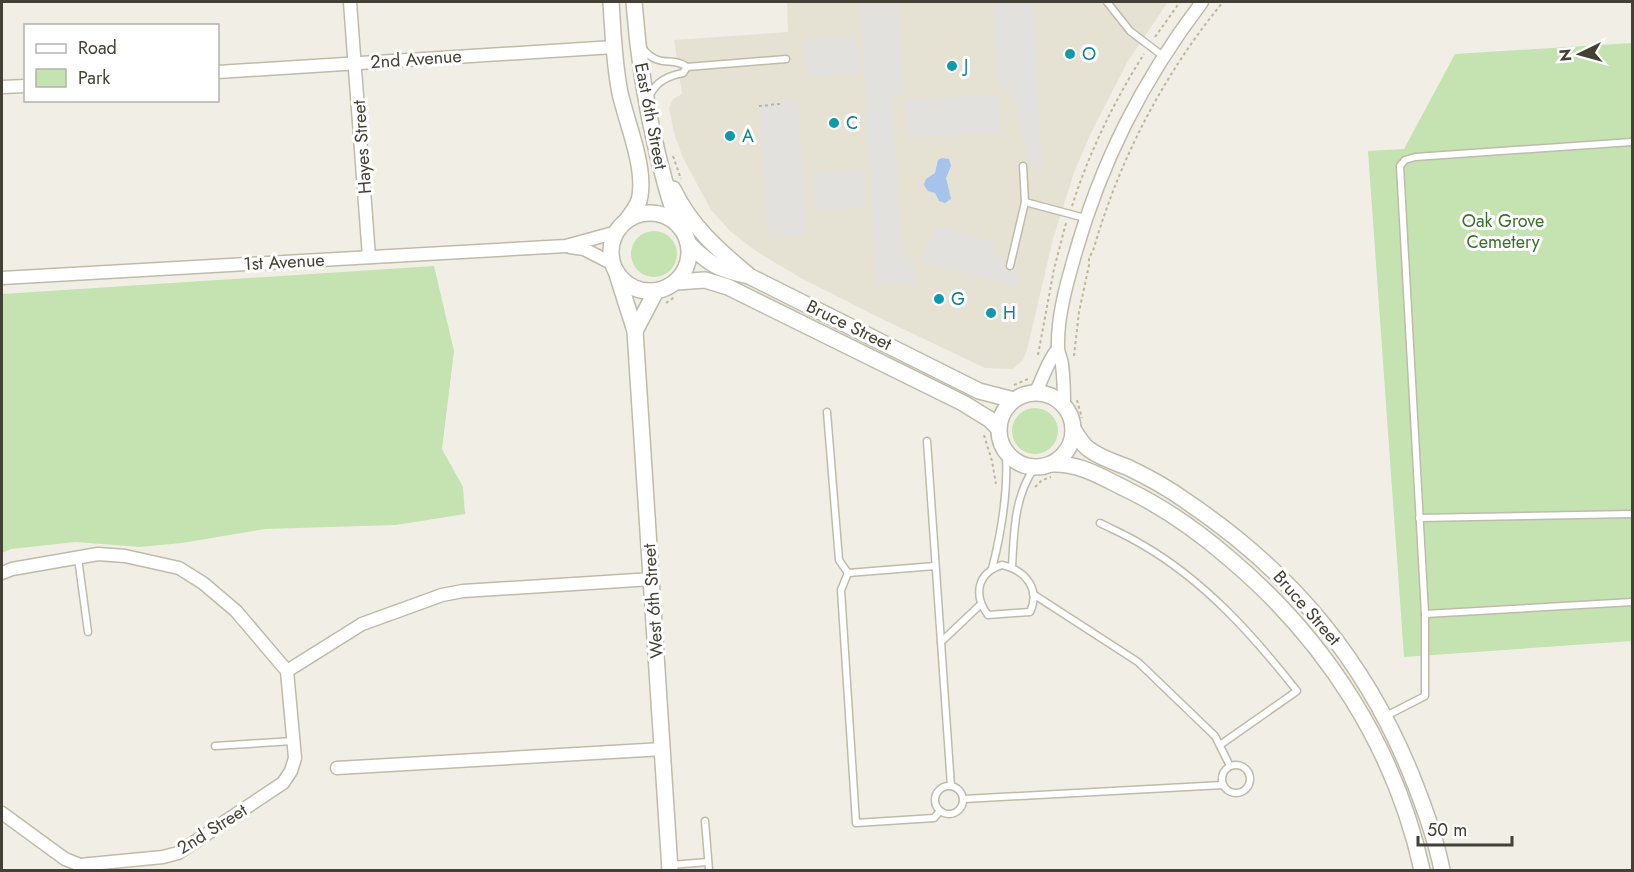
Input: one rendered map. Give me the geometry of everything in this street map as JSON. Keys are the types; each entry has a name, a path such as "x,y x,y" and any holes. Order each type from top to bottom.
{"street":[{"name":"Hayes Street","path":"350,2 369,257"},
{"name":"East 6th Street","path":"611,2 620,91 637,158 640,181 637,206 621,227"},
{"name":"East 6th Street","path":"634,2 646,105 666,157 667,195 680,227"},
{"path":"1064,406 1062,363 1057,350 1066,288 1085,218 1119,133 1163,56 1202,2"},
{"name":"2nd Avenue","path":"219,72 614,47"},
{"path":"2,87 24,86"},
{"path":"666,157 674,192 692,220 715,247 749,276"},
{"path":"644,213 654,213 664,215 680,227 688,243 689,254 676,289 645,291 633,288 623,281 614,268 611,253 621,227 644,213"},
{"name":"1st Avenue","path":"566,246 621,227"},
{"name":"Bruce Street","path":"688,243 711,264 729,272 749,276 979,391 1012,393"},
{"name":"1st Avenue","path":"2,278 566,246 584,249 614,268"},
{"name":"West 6th Street","path":"614,268 635,331 670,868"},
{"name":"Bruce Street","path":"676,289 705,280 728,287 963,403 989,418 998,428"},
{"path":"635,331 656,291"},
{"path":"1035,393 1045,374 1047,362 1057,350"},
{"path":"1012,393 1021,396 1035,393 1052,396 1064,406 1079,427 1065,453 1051,470 1018,463 1001,445 998,428 1012,393"},
{"name":"Bruce Street","path":"1079,427 1088,450 1145,476 1173,492 1247,545 1280,576 1323,624 1373,693 1386,716 1428,819 1442,870"},
{"name":"Bruce Street","path":"1051,470 1066,463 1092,471 1145,498 1225,555 1280,604 1336,672 1381,751 1402,798 1422,870"},
{"path":"2,573 12,569 98,554 125,556 179,568 203,583 236,611 286,671 362,624 442,595 463,591 652,579"},
{"name":"2nd Street","path":"2,813 65,860 80,865 163,857 178,853 283,783 291,771 295,758 286,671"},
{"path":"1336,672 1344,673 1370,712 1376,716 1386,716 1383,736 1395,768 1402,798"},
{"path":"337,768 663,749"}],"lane":[{"path":"1107,2 1130,31 1163,56"},
{"path":"637,42 650,58 687,67 786,59"},
{"path":"646,105 652,90 662,80 683,73 687,67"},
{"path":"1386,716 1425,696 1425,614 1400,166 1405,160 1415,157 1632,142"},
{"path":"1010,266 1025,202 1023,166"},
{"path":"1025,202 1085,218"},
{"path":"827,412 839,560 848,573"},
{"path":"927,441 951,786"},
{"path":"992,569 999,543 1005,501 1006,452"},
{"path":"1012,567 1019,495 1035,467"},
{"path":"1419,519 1632,514"},
{"path":"1100,523 1142,544 1189,576 1263,648 1297,691 1220,745"},
{"path":"78,558 88,632"},
{"path":"1002,565 1012,567 1027,580 1034,594 1030,612 988,615 980,605 979,591 983,578 992,569 1002,565"},
{"path":"848,573 935,566"},
{"path":"848,573 841,590 856,823 934,818 940,810"},
{"path":"1034,594 1138,662 1215,736 1230,766"},
{"path":"1425,614 1632,602"},
{"path":"941,642 980,605"},
{"path":"215,746 293,741"},
{"path":"1238,765 1246,769 1250,778 1250,783 1245,790 1237,794 1229,792 1223,785 1222,775 1230,766 1238,765"},
{"path":"963,799 1223,785"},
{"path":"951,786 960,790 963,799 962,807 955,813 946,814 936,806 936,796 941,788 951,786"},
{"path":"705,821 709,870"},
{"path":"670,868 708,862"}],"path":[{"path":"1162,27 1180,2"},
{"path":"1073,361 1089,258 1116,182 1144,121 1167,80 1222,2"},
{"path":"1076,192 1106,121 1139,62"},
{"path":"759,106 780,104"},
{"path":"666,157 684,187"},
{"path":"1037,363 1047,302 1063,234"},
{"path":"660,309 676,289"},
{"path":"1012,393 1032,376"},
{"path":"1076,394 1079,427"},
{"path":"982,430 992,461 996,486"},
{"path":"1031,492 1051,470"}],"shaded area":[{"path":"787,2 1168,2 1128,61 1075,170 1053,239 1027,350 1023,360 1013,369 985,368 799,277 756,251 731,232 711,210 683,158 674,133 669,108 673,99 682,94 674,40 788,32"},
{"path":"860,2 898,2 904,94 892,95 902,258 914,258 915,282 877,285"},
{"path":"994,2 1032,2 1042,168 1030,168 1011,87 999,87"},
{"path":"856,36 858,73 807,76 805,39"},
{"path":"998,94 1000,132 908,137 906,100"},
{"path":"798,101 806,235 768,237 760,104"},
{"path":"864,169 866,207 815,210 812,172"},
{"path":"936,226 995,242 993,253 1018,275 1015,286 921,262"}],"green space":[{"name":"Oak Grove Cemetery","path":"1632,43 1632,641 1404,657 1368,151 1404,149 1455,54"},
{"path":"654,231 670,238 677,254 670,270 654,277 638,270 631,254 638,238"},
{"path":"434,266 454,351 442,449 463,487 465,514 396,525 265,529 182,543 140,547 75,542 11,549 2,553 2,294"},
{"path":"1035,408 1051,415 1058,431 1051,447 1035,454 1019,447 1012,431 1019,415"}],"water":[{"path":"949,159 951,166 946,178 951,199 945,203 939,201 935,193 928,191 924,185 926,179 935,173 938,160"}],"place":[{"name":"O","path":"1070,54"},
{"name":"J","path":"952,66"},
{"name":"C","path":"834,123"},
{"name":"A","path":"730,136"},
{"name":"G","path":"939,299"},
{"name":"H","path":"991,313"}]}
